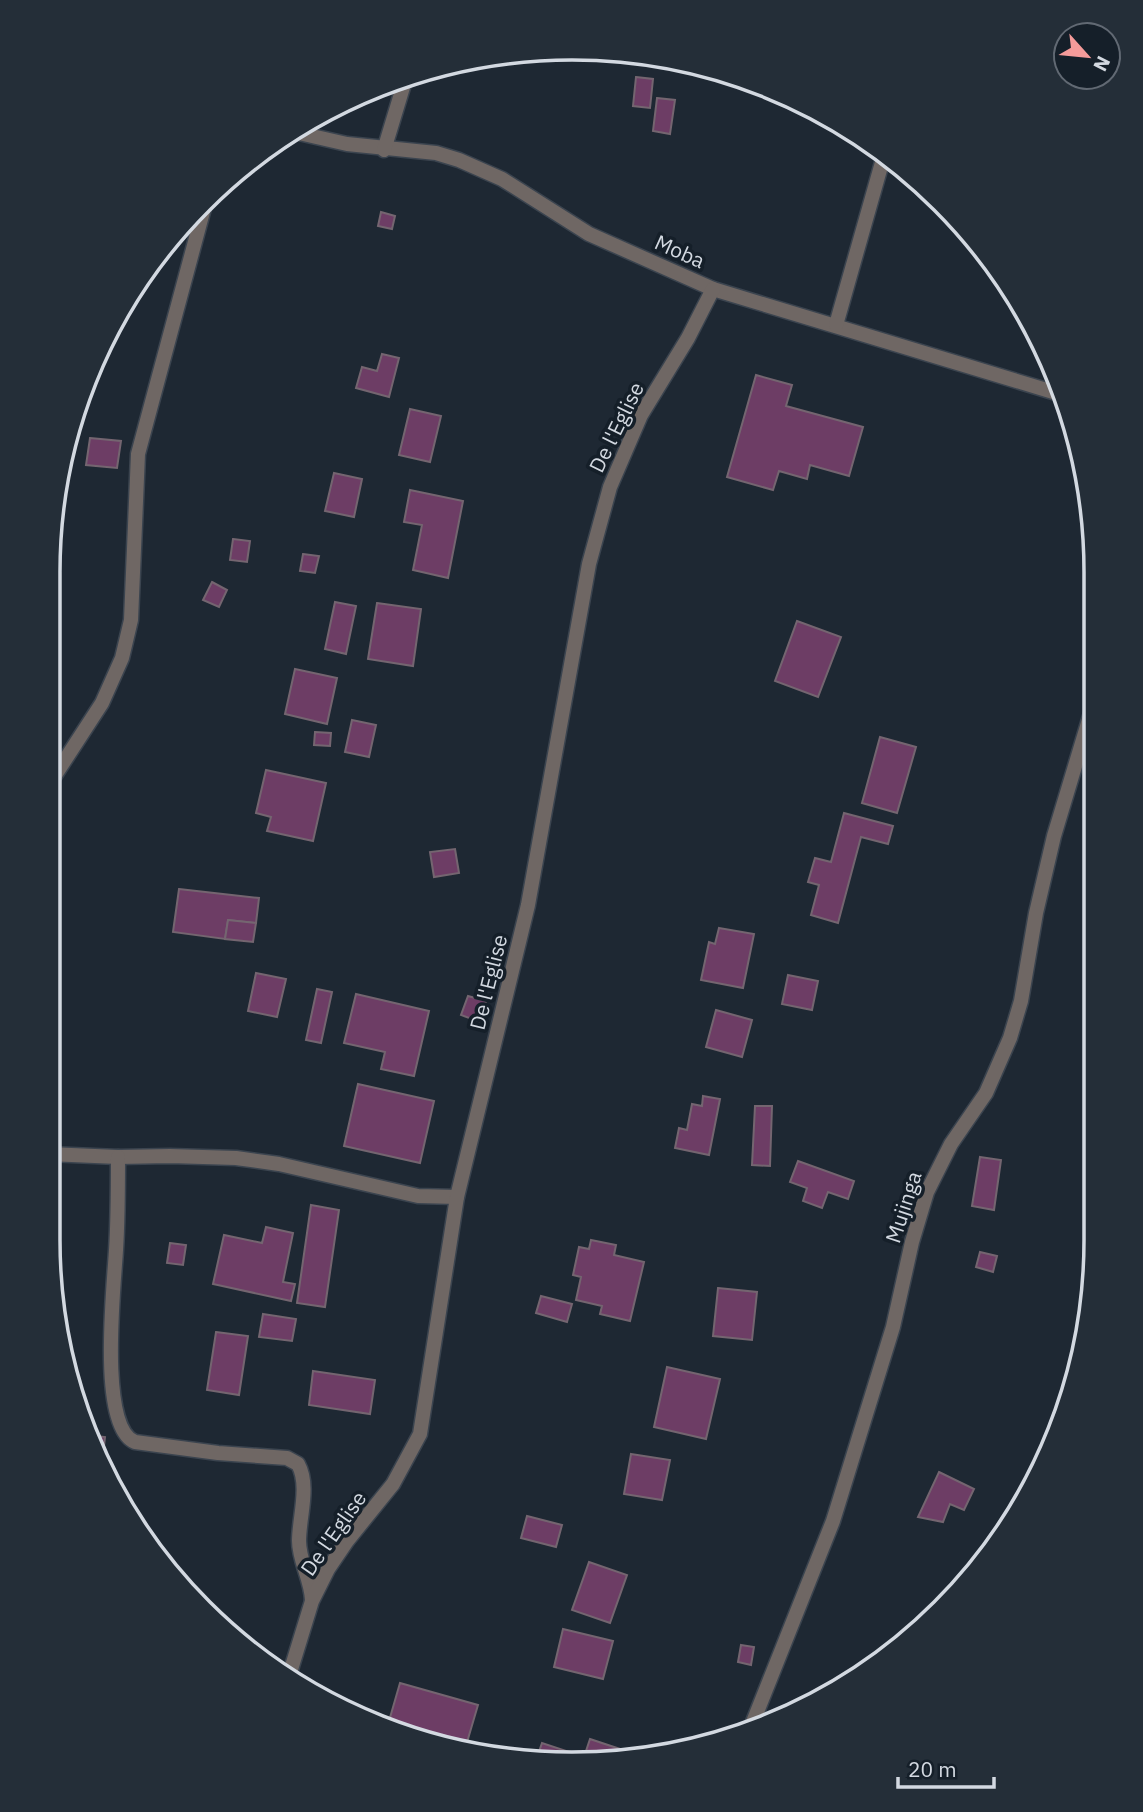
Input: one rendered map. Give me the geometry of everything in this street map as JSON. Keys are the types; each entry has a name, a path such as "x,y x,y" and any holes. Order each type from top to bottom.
{"street":[{"path":"384,150 403,89"},
{"name":"Moba","path":"305,135 384,150 436,153 459,160 502,179 589,233 713,289 1050,391"},
{"path":"836,326 882,164"},
{"path":"60,768 102,703 122,658 131,620 138,454 202,217"},
{"name":"De l'Eglise","path":"291,1669 312,1601 328,1569 393,1484 420,1434 457,1197 528,905 589,564 606,500 641,415 688,338 713,289"},
{"name":"Mujinga","path":"754,1718 833,1521 893,1327 912,1242 928,1192 951,1144 986,1093 1010,1038 1021,1001 1036,913 1054,836 1084,737"},
{"path":"60,1155 236,1158 279,1164 418,1196 457,1197"},
{"path":"118,1157 111,1367 120,1426 125,1436 135,1443 287,1458 298,1464 302,1480 299,1543 312,1601"}],"building":[{"path":"636,77 653,79 650,108 633,106"},
{"path":"657,98 675,100 670,134 653,131"},
{"path":"381,212 395,216 392,229 378,226"},
{"path":"382,354 399,358 389,397 356,388 362,367 377,371"},
{"path":"756,375 792,385 786,406 863,427 849,476 810,465 807,479 779,471 773,490 727,477"},
{"path":"410,409 441,416 430,462 399,455"},
{"path":"90,438 121,441 117,468 86,465"},
{"path":"334,473 362,479 354,517 325,511"},
{"path":"410,490 463,501 448,578 413,570 422,525 404,522"},
{"path":"233,539 250,541 247,562 230,560"},
{"path":"303,554 319,556 315,573 300,571"},
{"path":"212,582 227,590 219,607 203,600"},
{"path":"335,602 356,606 346,654 325,649"},
{"path":"377,603 421,609 413,666 368,659"},
{"path":"797,621 841,637 818,697 775,681"},
{"path":"295,669 337,678 327,724 285,714"},
{"path":"352,720 376,725 369,757 345,752"},
{"path":"315,732 331,733 330,746 314,745"},
{"path":"880,737 916,747 897,813 862,803"},
{"path":"266,770 326,783 313,841 267,831 271,817 256,813"},
{"path":"844,813 893,826 888,844 861,837 838,923 811,915 819,885 808,882 815,858 831,862"},
{"path":"455,849 459,873 434,877 430,852"},
{"path":"179,889 259,898 256,923 228,920 225,939 173,932"},
{"path":"228,920 256,923 253,942 225,939"},
{"path":"719,928 754,934 743,988 701,980 709,942 715,944"},
{"path":"256,973 286,979 277,1017 248,1011"},
{"path":"788,975 818,981 812,1010 782,1004"},
{"path":"317,989 332,992 321,1043 306,1040"},
{"path":"356,994 429,1011 414,1076 381,1069 385,1052 344,1043"},
{"path":"468,996 486,1001 480,1022 461,1015"},
{"path":"716,1010 752,1020 742,1057 706,1047"},
{"path":"358,1084 434,1101 420,1163 344,1146"},
{"path":"703,1096 720,1099 709,1155 675,1148 679,1128 687,1130 692,1104 702,1106"},
{"path":"755,1106 772,1106 770,1166 752,1165"},
{"path":"980,1157 1001,1160 994,1210 972,1206"},
{"path":"798,1161 854,1181 848,1199 828,1192 822,1208 803,1201 807,1188 790,1182"},
{"path":"311,1205 339,1210 325,1307 297,1303"},
{"path":"266,1227 293,1233 283,1282 295,1284 291,1301 213,1284 224,1235 262,1243"},
{"path":"591,1240 616,1245 614,1255 644,1262 630,1321 600,1314 602,1306 576,1300 581,1277 573,1275 579,1247 589,1249"},
{"path":"170,1243 186,1245 183,1265 167,1263"},
{"path":"980,1252 997,1256 993,1272 976,1267"},
{"path":"718,1288 757,1292 752,1340 713,1336"},
{"path":"541,1296 572,1304 567,1322 536,1313"},
{"path":"263,1314 296,1319 292,1341 259,1337"},
{"path":"216,1332 248,1336 239,1395 207,1390"},
{"path":"667,1367 720,1379 706,1439 654,1427"},
{"path":"313,1371 375,1380 370,1414 309,1405"},
{"path":"98,1436 105,1437 104,1449"},
{"path":"631,1454 670,1460 662,1500 624,1494"},
{"path":"939,1472 974,1489 964,1510 950,1504 943,1522 918,1517"},
{"path":"527,1516 562,1525 556,1547 521,1538"},
{"path":"589,1562 627,1575 610,1623 572,1610"},
{"path":"563,1629 613,1641 603,1679 554,1667"},
{"path":"741,1645 754,1647 751,1665 738,1662"},
{"path":"400,1683 478,1705 467,1742 390,1719"},
{"path":"590,1739 620,1749 605,1751 586,1752"},
{"path":"542,1743 569,1752 539,1751"}]}
